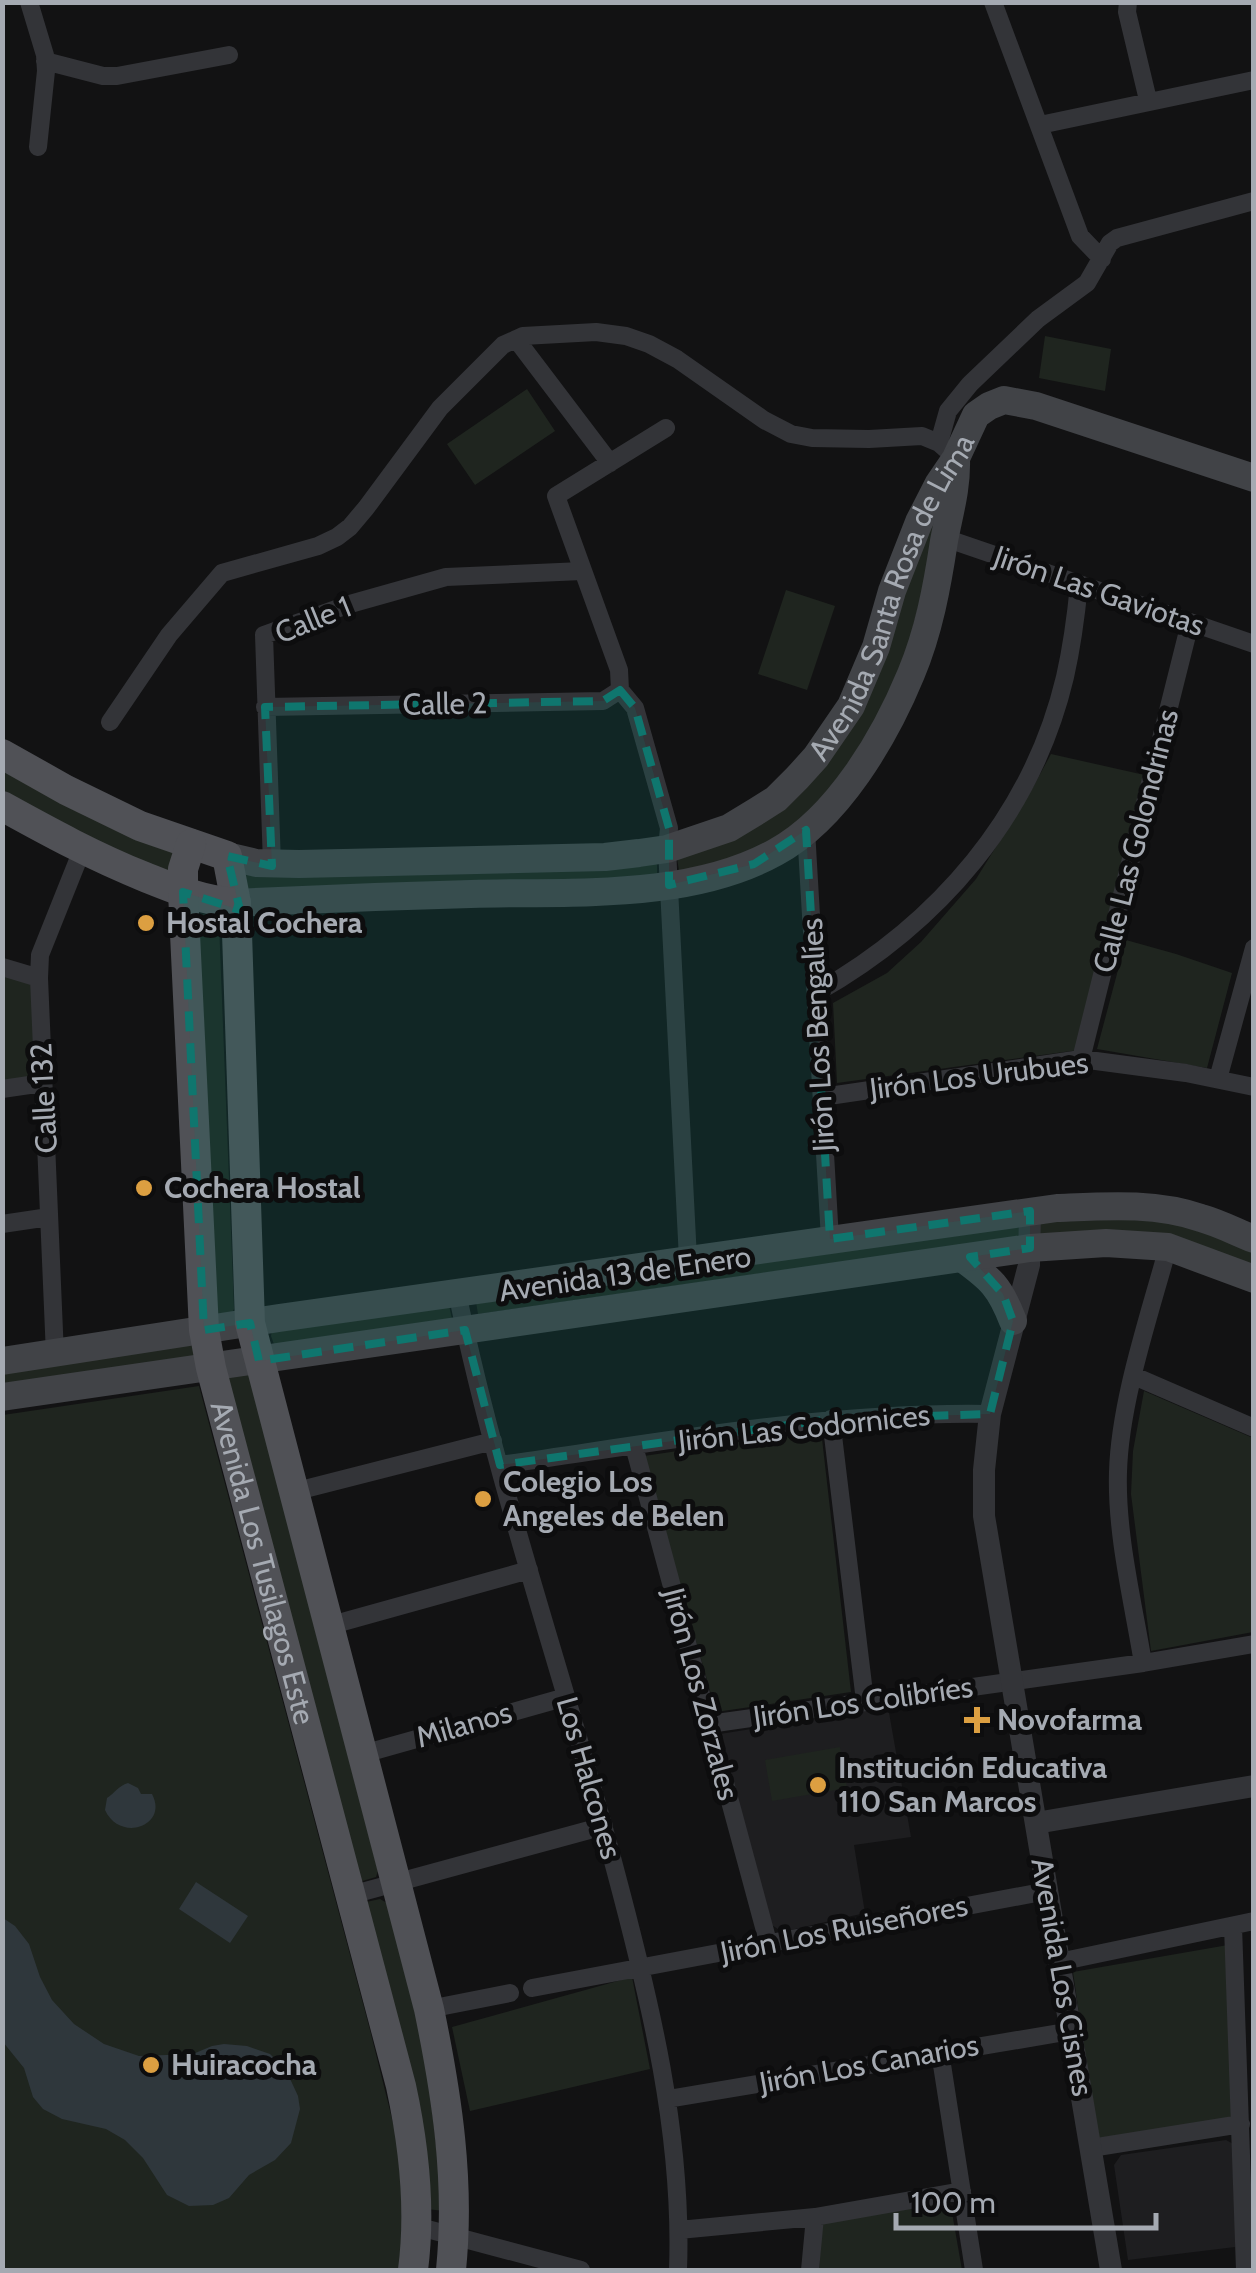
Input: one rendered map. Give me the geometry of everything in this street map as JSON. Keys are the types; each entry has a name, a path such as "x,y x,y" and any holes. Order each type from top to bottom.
{"main road":[{"path":"947,450 976,415 1004,400 1049,410 1254,478"},
{"name":"Avenida Santa Rosa de Lima","path":"2,806 82,850 216,902 627,890 700,880 754,864 780,850 832,805 894,714 918,658 937,590 954,494 947,450"},
{"name":"Avenida Santa Rosa de Lima","path":"2,754 140,826 227,856 272,864 606,856 667,850 729,828 757,812 816,757 851,706 864,678 892,591 939,483 947,450"},
{"name":"Avenida Los Tusilagos Este","path":"191,844 183,869 183,892 204,1330 411,2133 414,2268"},
{"name":"Avenida Los Tusilagos Este","path":"227,856 236,903 250,1323 442,2070 453,2150 454,2235 450,2270"},
{"name":"Avenida 13 de Enero","path":"2,1362 457,1292 687,1247 830,1239 1057,1208 1158,1208 1199,1217 1254,1239"},
{"name":"Avenida 13 de Enero","path":"2,1397 1030,1248 1106,1243 1168,1248 1254,1278"},
{"path":"962,1258 986,1274 1003,1294 1014,1321"}],"street":[{"path":"28,2 45,62 38,148"},
{"path":"994,2 1080,236 1102,259"},
{"path":"1128,2 1126,12 1148,100"},
{"path":"45,62 116,76 230,55"},
{"path":"1040,125 1254,80"},
{"path":"110,722 170,634 222,573 318,546 350,527 440,408 503,345 516,339 566,332 626,336 678,359 764,420 791,434 837,439 922,436 947,450 948,411 970,384 1038,319 1088,283 1110,243 1254,201"},
{"path":"516,339 610,463"},
{"path":"666,428 556,496 619,670 620,690 636,708 669,828 687,1247"},
{"name":"Jirón Las Gaviotas","path":"945,538 1254,644"},
{"name":"Calle 1","path":"272,864 264,636 350,604 446,577 582,570"},
{"path":"816,993 850,974 912,927 975,861 1005,818 1030,773 1065,680 1079,586"},
{"name":"Calle Las Golondrinas","path":"1081,1059 1190,623"},
{"name":"Calle 2","path":"265,707 603,701 620,690"},
{"name":"Jirón Los Bengalíes","path":"806,830 830,1239"},
{"name":"Calle 132","path":"54,1354 40,955 82,850"},
{"path":"1218,1079 1254,948"},
{"path":"2,966 39,978"},
{"name":"Jirón Los Urubues","path":"822,1097 1081,1059 1254,1087"},
{"path":"2,1089 43,1083"},
{"name":"Avenida Los Cisnes","path":"1030,1211 1029,1265 990,1414 984,1516 1111,2270"},
{"path":"2,1224 49,1216"},
{"path":"1143,1663 1118,1472 1134,1376 1168,1248"},
{"name":"Los Halcones","path":"457,1292 492,1440 642,1968 668,2099 680,2230 678,2270"},
{"path":"1134,1376 1254,1428"},
{"name":"Jirón Las Codornices","path":"500,1465 831,1419 990,1414"},
{"path":"831,1419 865,1701"},
{"path":"293,1492 492,1440"},
{"name":"Jirón Los Zorzales","path":"634,1446 768,1942"},
{"path":"328,1626 529,1570"},
{"name":"Jirón Los Colibríes","path":"709,1724 1254,1644"},
{"name":"Milanos","path":"362,1754 566,1697"},
{"path":"1036,1823 1254,1786"},
{"path":"351,1896 604,1826"},
{"name":"Jirón Los Ruiseñores","path":"532,1988 1047,1891"},
{"path":"1059,1962 1254,1921"},
{"path":"1233,1926 1245,2270"},
{"path":"429,2009 510,1993"},
{"name":"Jirón Los Canarios","path":"668,2099 1071,2030"},
{"path":"940,2052 974,2270"},
{"path":"1090,2148 1241,2124"},
{"path":"680,2230 815,2217 962,2191"},
{"path":"810,2270 815,2217"},
{"path":"416,2226 580,2270"}],"highlighted area":[{"path":"620,690 635,708 669,828 669,885 754,864 806,830 830,1239 1030,1211 1030,1248 970,1257 1003,1294 1013,1321 990,1414 831,1419 500,1465 465,1330 259,1361 250,1323 204,1330 183,892 240,910 227,856 272,866 265,707 603,701"}],"shaded area":[{"path":"1045,336 1111,349 1105,391 1039,378"},
{"path":"527,389 555,431 475,485 447,444"},
{"path":"950,483 896,693 818,809 749,857 679,871 677,858 803,784 914,545"},
{"path":"786,590 835,606 807,690 758,674"},
{"path":"1051,754 1149,776 1079,1050 837,1083 833,1003 887,973 921,942 976,879"},
{"path":"3,769 176,852 167,876 3,797"},
{"path":"655,861 657,879 252,892 245,886 246,873"},
{"path":"213,915 219,923 234,1309 215,1318 194,917"},
{"path":"1126,940 1232,973 1207,1068 1097,1049"},
{"path":"3,975 33,983 37,1075 3,1081"},
{"path":"1162,1217 1253,1246 1253,1269 1040,1236 1040,1221"},
{"path":"1022,1222 1023,1236 478,1314 476,1302"},
{"path":"449,1305 452,1319 275,1347 271,1336 272,1330"},
{"path":"189,1341 197,1356 3,1390 2,1368"},
{"path":"248,1371 378,1871 376,1877 359,1882 226,1373"},
{"path":"199,1386 400,2151 406,2203 402,2270 3,2270 3,1415"},
{"path":"1144,1391 1253,1438 1253,1632 1151,1651 1131,1494 1133,1451"},
{"path":"821,1430 851,1692 716,1712 644,1456"},
{"name":"Institución Educativa 110 San Marcos","path":"888,1707 911,1837 854,1845 865,1913 782,1932 772,1925 720,1734"},
{"path":"840,1747 847,1788 772,1801 765,1760"},
{"path":"128,1783 141,1794 152,1794 155,1805 149,1822 131,1828 112,1820 105,1810 107,1798"},
{"path":"196,1882 248,1916 230,1943 179,1909"},
{"path":"380,1899 387,1903 423,2025 443,2211 420,2208 366,1902"},
{"name":"Huiracocha","path":"3,1918 29,1944 52,2000 74,2024 104,2044 139,2056 193,2054 224,2044 270,2054 286,2070 298,2096 300,2109 291,2143 275,2160 249,2175 229,2198 213,2205 189,2206 167,2195 143,2158 125,2140 106,2129 62,2119 43,2109 33,2097 24,2068 3,2042"},
{"path":"1228,1945 1237,2117 1097,2138 1073,1972"},
{"path":"632,1977 650,2069 470,2111 452,2027"},
{"path":"1226,2140 1235,2145 1235,2247 1128,2260 1114,2165 1121,2155"},
{"path":"950,2201 962,2270 819,2270 822,2222"}],"place":[{"name":"Hostal Cochera","path":"146,923"},
{"name":"Cochera Hostal","path":"144,1188"},
{"name":"Colegio Los Angeles de Belen","path":"483,1499"},
{"name":"Novofarma","path":"977,1720"},
{"name":"Institución Educativa 110 San Marcos","path":"818,1785"},
{"name":"Huiracocha","path":"151,2065"}]}
